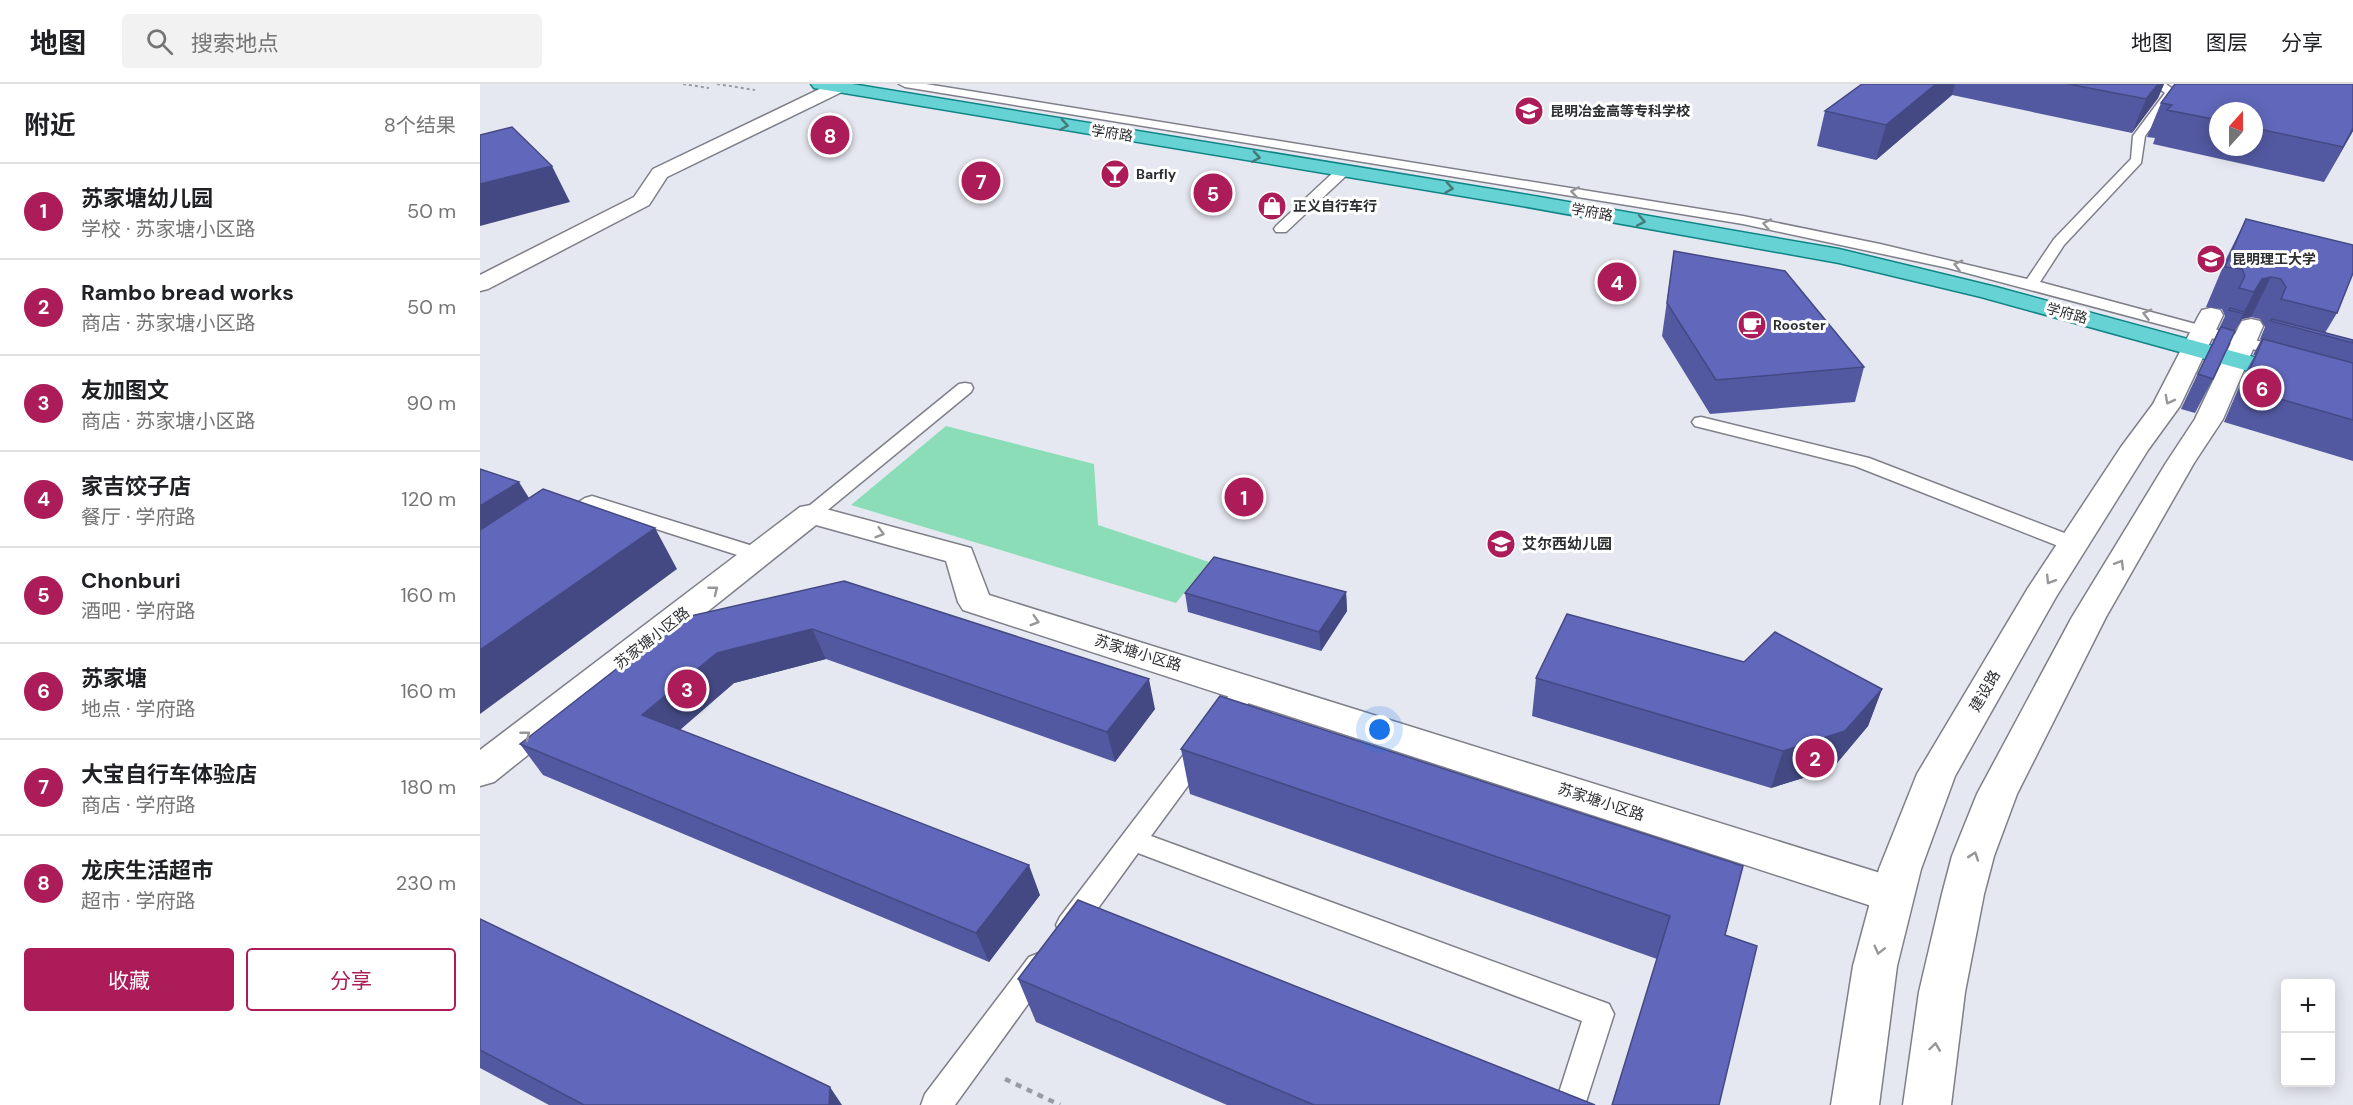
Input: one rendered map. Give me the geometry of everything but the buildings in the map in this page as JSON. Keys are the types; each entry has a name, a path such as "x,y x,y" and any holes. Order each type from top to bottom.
{"main road":[{"name":"学府路","path":"829,86 1839,256 1988,292 2203,331 2244,342 2353,392"}],"street":[{"path":"480,284 642,201 660,173 829,86"},
{"name":"建设路","path":"1855,1105 1875,966 1893,895 1913,831 1936,774 2073,544 2135,447 2166,406 2203,331"},
{"path":"1927,1105 1942,992 1963,894 1973,856 1997,794 2089,616 2180,463 2209,419 2244,342"},
{"name":"苏家塘小区路","path":"480,771 811,514 960,555 975,602 1248,687 1893,895"}],"lane":[{"name":"学府路","path":"905,84 1743,220 1919,255 2203,331"},
{"path":"2031,284 2059,242 2137,160 2139,136 2170,92 2160,84"},
{"path":"1281,229 1343,171"},
{"name":"学府路","path":"2244,342 2301,357"},
{"path":"811,514 965,388"},
{"path":"1701,422 1862,462 2073,544"},
{"path":"546,532 592,502 759,555"},
{"path":"936,1105 966,1061 1135,840 1248,687"},
{"path":"1135,840 1599,1014 1570,1105"}],"path":[{"path":"683,84 709,88"},
{"path":"966,1061 1060,1105"}],"green space":[{"path":"946,426 1094,464 1098,525 1209,562 1176,603 851,505"}],"place":[{"name":"昆明冶金高等专科学校","path":"1529,111"},
{"name":"龙庆生活超市","path":"830,135"},
{"name":"Barfly","path":"1115,174"},
{"name":"大宝自行车体验店","path":"981,181"},
{"name":"Chonburi","path":"1213,193"},
{"name":"正义自行车行","path":"1272,206"},
{"name":"昆明理工大学","path":"2211,259"},
{"name":"家吉饺子店","path":"1617,282"},
{"name":"Rooster","path":"1752,325"},
{"name":"苏家塘","path":"2262,388"},
{"name":"苏家塘幼儿园","path":"1244,497"},
{"name":"艾尔西幼儿园","path":"1501,544"},
{"name":"友加图文","path":"687,689"},
{"name":"Rambo bread works","path":"1815,758"}]}
